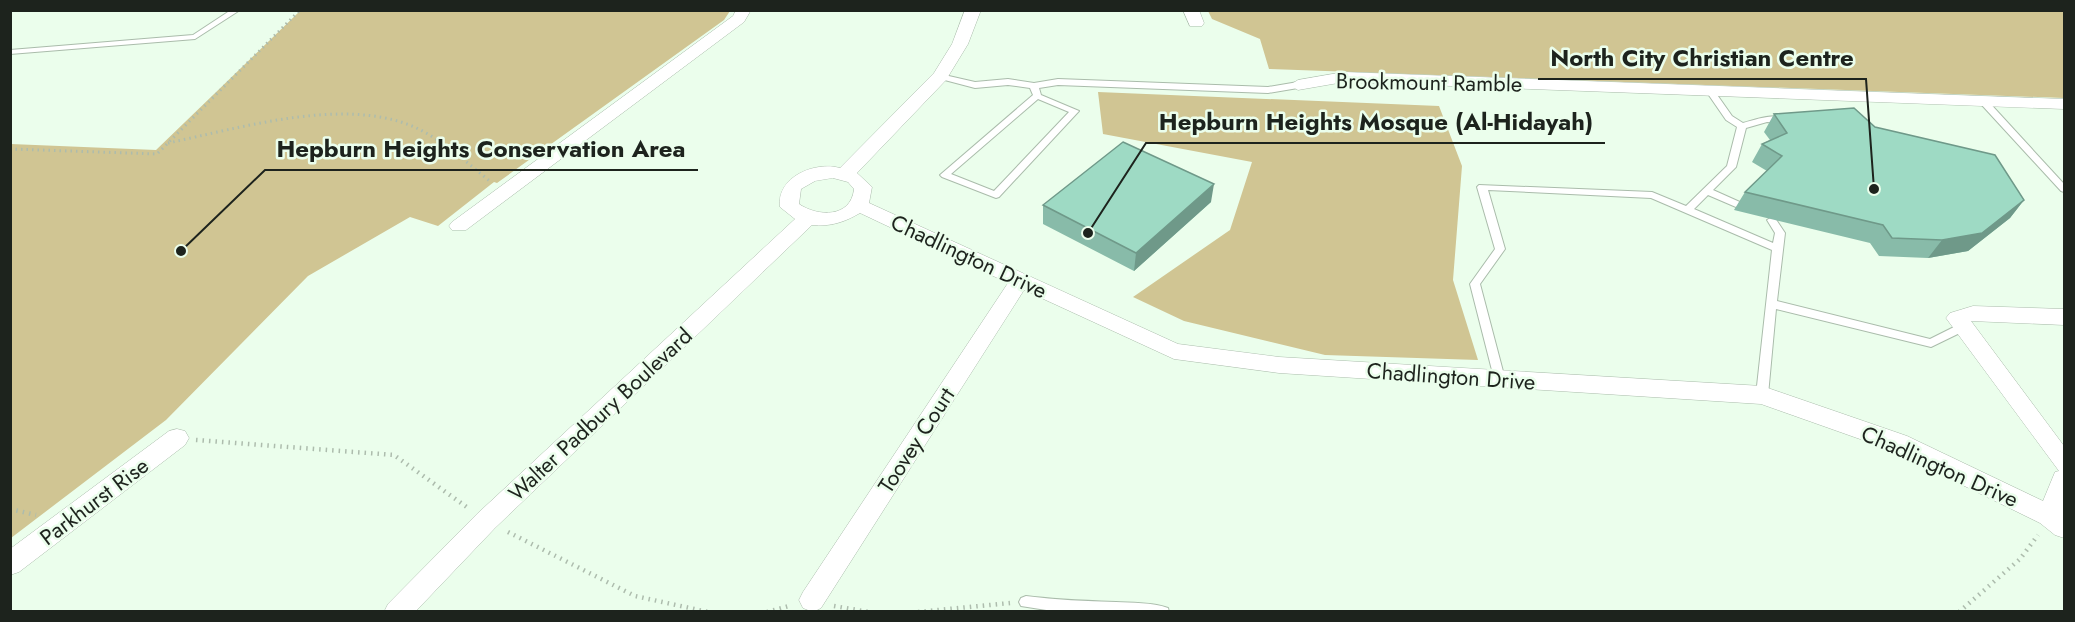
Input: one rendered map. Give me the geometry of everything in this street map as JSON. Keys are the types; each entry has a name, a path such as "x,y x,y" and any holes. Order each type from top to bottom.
{"street":[{"path":"459,226 506,194 740,19 744,10"},
{"path":"845,174 940,76 960,44 973,10"},
{"name":"Brookmount Ramble","path":"1298,85 1344,77 2064,104"},
{"path":"820,173 845,174 862,184 865,192 860,206 839,218 807,219 790,207 788,199 790,191 808,176 820,173"},
{"name":"Chadlington Drive","path":"860,206 1174,351 1279,365 1762,395 1899,443 2057,522"},
{"name":"Walter Padbury Boulevard","path":"397,612 486,521 807,219"},
{"name":"Toovey Court","path":"812,600 1020,280"},
{"path":"2064,317 1973,313 1957,318 2064,463"},
{"name":"Parkhurst Rise","path":"10,564 177,438"},
{"path":"2057,522 2064,479"}],"lane":[{"path":"10,52 195,37 237,10"},
{"path":"940,76 975,85 1008,82 1035,86 1058,82 1268,90 1298,85"},
{"path":"1035,86 1037,96"},
{"path":"1710,91 1729,118 1742,126 1767,119 1799,121"},
{"path":"1037,96 1075,111 996,195 945,175 1029,103 1037,96"},
{"path":"1983,101 2064,189"},
{"path":"1688,210 1731,167 1742,126"},
{"path":"1499,379 1475,284 1500,249 1482,187 1652,195 1777,248"},
{"path":"1707,191 1739,205"},
{"path":"1762,395 1780,233 1773,220"},
{"path":"1772,303 1931,343 1964,326"},
{"path":"1026,602 1064,608 1119,608 1163,612"}],"path":[{"path":"10,149 157,154 300,10"},
{"path":"168,143 312,117 353,116 399,122 436,139 506,194"},
{"path":"177,438 394,455 486,521 635,596 708,612"},
{"path":"1959,612 2020,559 2057,522"},
{"path":"918,612 1026,602"}],"shaded area":[{"path":"301,10 730,11 724,20 497,183 494,182 438,226 410,217 308,276 166,420 11,538 11,144 156,150"},
{"path":"1208,11 2064,11 2064,98 1269,69 1260,39 1212,19"},
{"path":"1098,92 1439,106 1462,166 1453,280 1478,360 1325,355 1184,321 1133,297 1230,230 1252,162 1103,134"}],"building":[{"path":"1854,108 1875,127 1995,155 2024,200 1982,233 1942,240 1892,238 1883,225 1745,192 1782,156 1762,144 1787,133 1774,114"},
{"path":"1123,142 1214,184 1136,253 1043,205"}],"place":[{"name":"North City Christian Centre","path":"1874,189"},
{"name":"Hepburn Heights Mosque (Al-Hidayah)","path":"1088,233"},
{"name":"Hepburn Heights Conservation Area","path":"181,251"}]}
